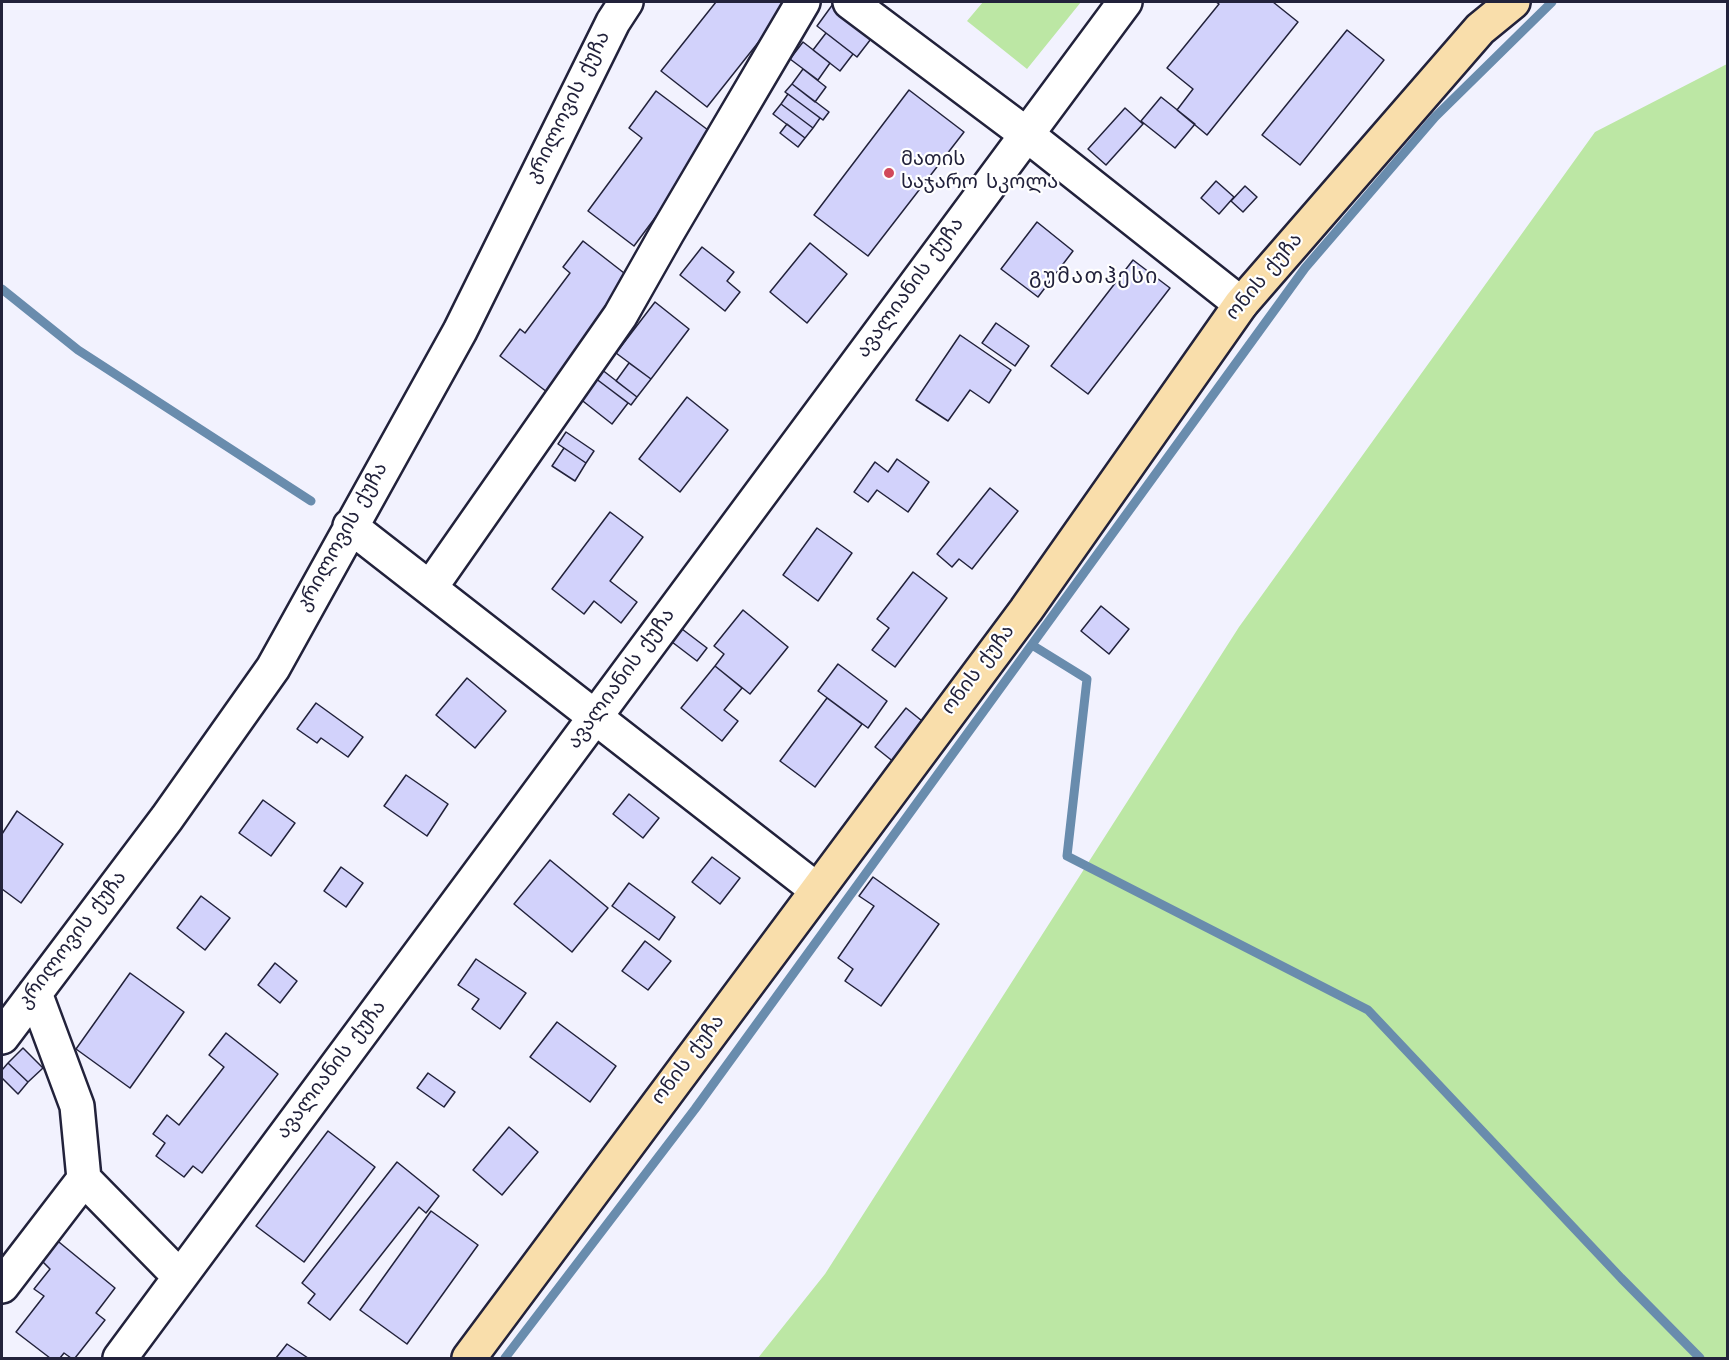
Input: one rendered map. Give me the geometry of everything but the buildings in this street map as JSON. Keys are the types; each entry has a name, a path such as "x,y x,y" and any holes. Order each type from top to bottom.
{"main road":[{"name":"ონის ქუჩა","path":"469,1359 1026,610 1241,304 1480,29 1512,2"}],"street":[{"name":"კრილოვის ქუჩა","path":"2,1037 167,818 273,668 460,331 613,22 626,2"},
{"path":"430,588 620,316 803,2"},
{"path":"850,2 1026,134 1241,304"},
{"name":"ავალიანის ქუჩა","path":"120,1359 1125,2"},
{"path":"350,526 817,890"},
{"path":"35,993 77,1106 84,1179 180,1277"},
{"path":"2,1286 84,1179"}],"green space":[{"path":"983,2 1081,2 1027,69 967,21"},
{"path":"1727,64 1727,1358 758,1358 825,1274 1239,627 1595,132"}],"waterway":[{"path":"505,1358 695,1109 1305,268 1435,117 1552,2"},
{"path":"2,289 78,350 311,501"},
{"path":"1032,645 1087,679 1067,856 1368,1010 1621,1278 1700,1358"}],"place":[{"name":"მათის საჯარო სკოლა","path":"889,173"}],"district":[{"name":"გუმათჰესი","path":"1094,279"}]}
